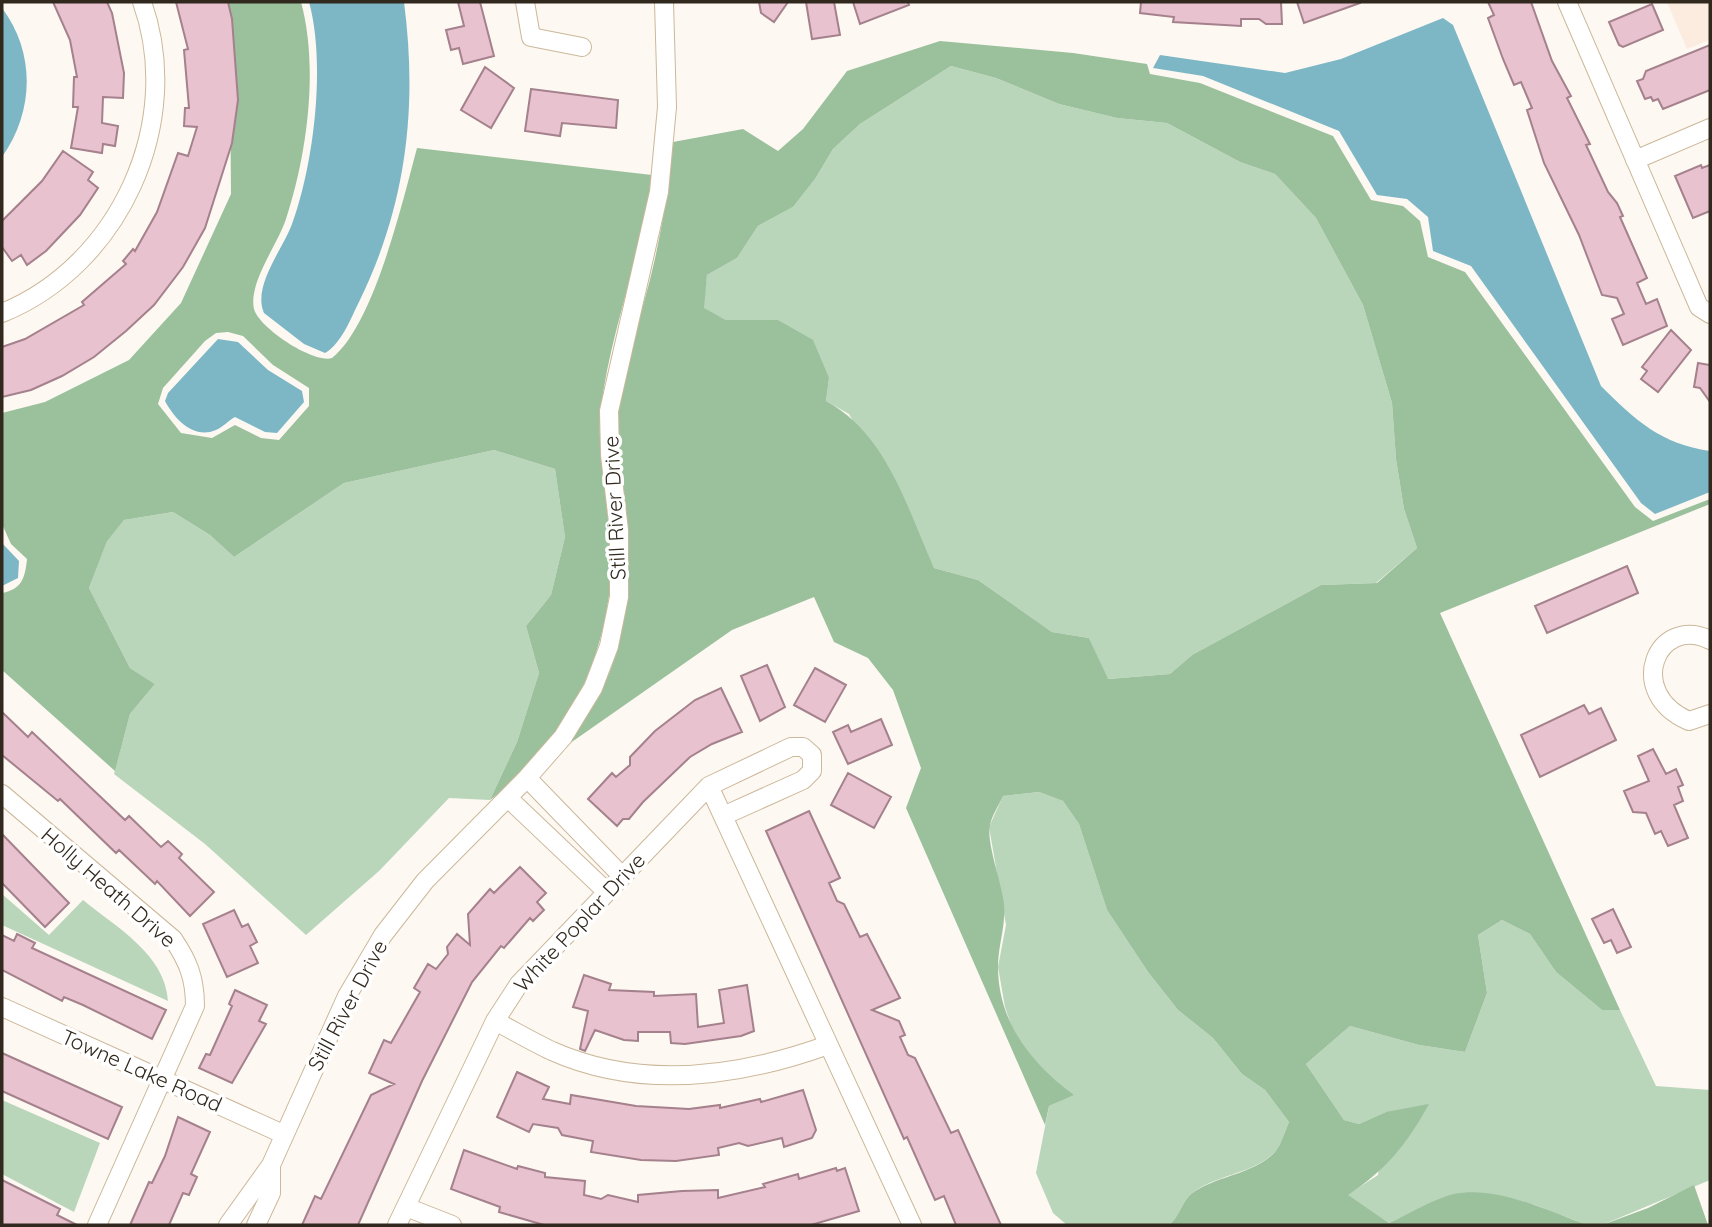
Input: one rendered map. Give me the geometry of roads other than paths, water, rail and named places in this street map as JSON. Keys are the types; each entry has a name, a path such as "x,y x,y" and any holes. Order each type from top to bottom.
{"street":[{"path":"2,313 55,284 72,269 95,245 117,215 134,184 155,107 153,42 142,2"},
{"path":"526,2 531,37 582,47"},
{"name":"Still River Drive","path":"228,1225 271,1165 347,996 383,935 425,881 508,798 563,737 593,688 609,646 619,597 620,530 610,455 609,411 659,192 667,107 664,2"},
{"path":"1567,2 1699,307 1710,314"},
{"path":"1635,160 1710,128"},
{"path":"1710,640 1700,635 1673,639 1657,652 1651,671 1658,697 1675,715 1689,721 1710,714"},
{"name":"White Poplar Drive","path":"397,1225 495,1021 519,984 709,786 791,747 803,747 812,755 812,771 803,780 723,816"},
{"path":"527,778 621,875"},
{"path":"709,786 912,1225"},
{"name":"Holly Heath Drive","path":"2,793 173,939 188,961 195,982 195,1006 97,1225"},
{"path":"508,798 606,891"},
{"path":"551,839 568,821"},
{"name":"Towne Lake Road","path":"2,1007 283,1134"},
{"path":"495,1021 554,1051 608,1069 669,1076 734,1072 765,1066 828,1045"},
{"name":"Still River Drive","path":"256,1225 271,1193 271,1165"},
{"path":"406,1207 452,1225"}],"water":[{"path":"309,2 404,2 408,42 408,119 397,194 374,268 358,304 340,338 325,353 304,344 264,313 261,302 265,280 288,234 300,200 312,143 317,54"},
{"path":"2,8 21,44 27,82 20,121 13,140 2,157"},
{"path":"1443,18 1453,25 1601,386 1625,410 1650,429 1677,443 1710,451 1710,492 1655,514 1641,503 1471,266 1433,251 1428,217 1407,199 1377,195 1339,131 1203,76 1153,68 1160,55 1285,73 1341,59"},
{"path":"218,339 238,342 268,370 302,391 304,402 277,433 265,432 235,417 216,430 200,432 185,426 169,408 165,401 168,393"},
{"path":"2,543 19,561 18,578 2,586"}]}
